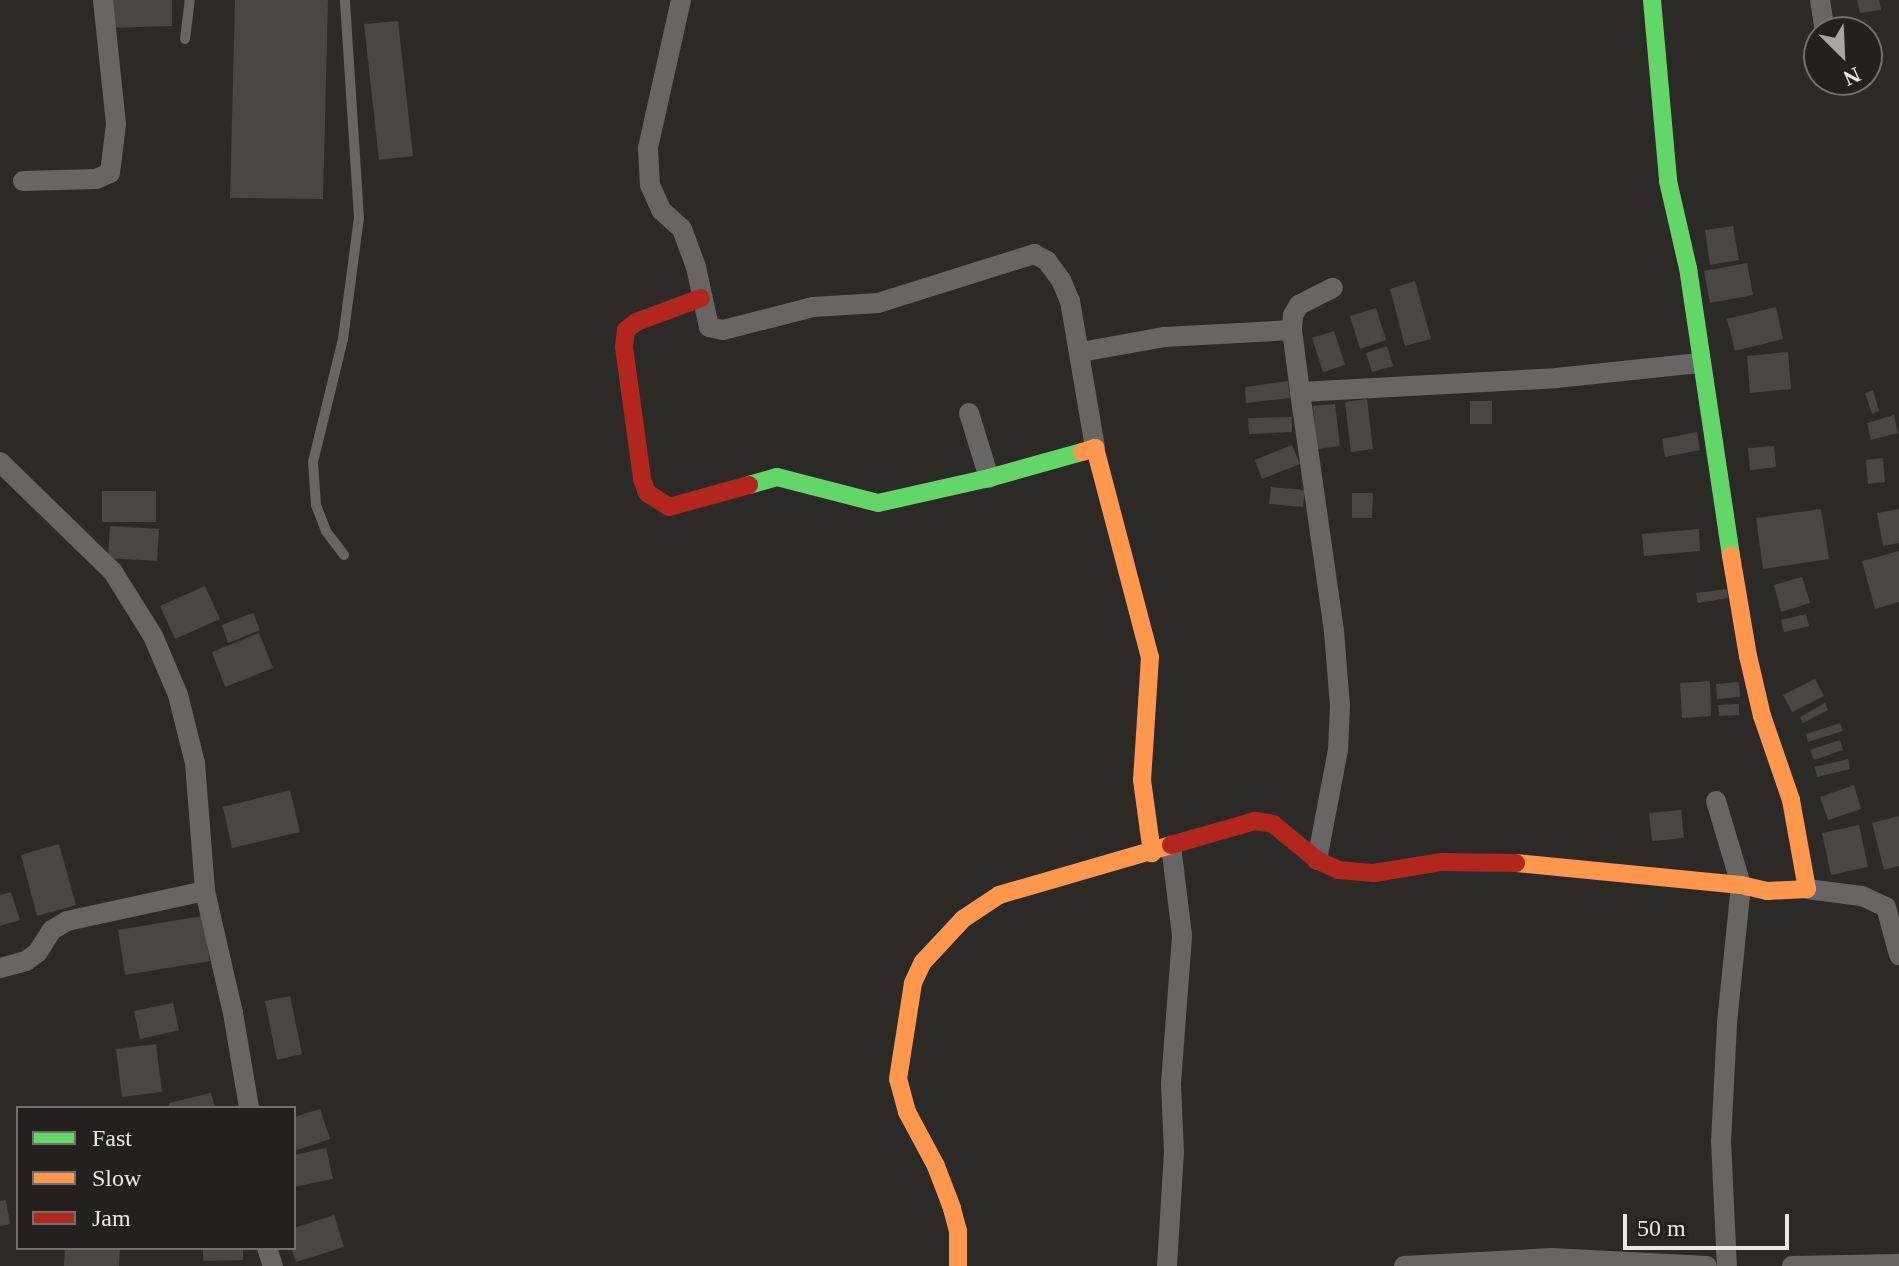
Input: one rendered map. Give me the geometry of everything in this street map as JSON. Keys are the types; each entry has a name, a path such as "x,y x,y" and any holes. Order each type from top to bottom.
{"street":[{"path":"23,181 96,179 110,173 116,124 103,0"},
{"path":"681,0 648,148 650,185 661,210 682,229 696,267 701,298 712,330 723,330 813,307 878,303 1034,254 1047,261 1061,280 1081,352 1084,398 1095,448 1138,601 1150,657 1142,780 1182,935 1171,1083 1174,1153 1167,1266"},
{"path":"1652,0 1668,181 1688,268 1699,363 1748,656 1762,716 1791,800 1807,889"},
{"path":"1317,860 1338,750 1340,706 1334,631 1292,330 1293,315 1299,305 1333,288"},
{"path":"701,298 636,322 626,330 624,347 642,479 647,493 657,502 678,506 777,477 878,503 989,478 1095,448"},
{"path":"1081,352 1164,337 1292,330"},
{"path":"1300,392 1556,378 1699,363"},
{"path":"969,413 989,478"},
{"path":"0,462 113,572 153,636 178,695 195,763 205,891 233,1013 249,1106"},
{"path":"1716,801 1741,885 1727,1024 1721,1141 1727,1266"},
{"path":"958,1266 958,1231 952,1208 936,1166 907,1112 898,1079 913,983 923,962 980,904 999,895 1161,850 1235,825 1264,821 1290,836 1317,860 1338,870 1374,873 1442,862 1527,863 1741,885 1767,891 1807,889 1862,896 1886,907 1899,955"},
{"path":"0,968 26,961 38,952 52,930 67,921 205,891"},
{"path":"1404,1266 1551,1258 1707,1266"},
{"path":"1792,1266 1899,1264"}],"lane":[{"path":"185,39 190,0"},
{"path":"344,555 326,531 316,505 313,462 343,339 359,218 345,0"}],"building":[{"path":"106,0 172,0 172,26 107,28"},
{"path":"235,0 328,0 323,199 230,198"},
{"path":"1857,0 1879,0 1881,10 1860,13"},
{"path":"398,21 413,156 379,160 364,24"},
{"path":"1733,226 1739,260 1710,265 1705,230"},
{"path":"1747,263 1753,295 1710,303 1704,271"},
{"path":"1415,281 1431,339 1405,346 1390,289"},
{"path":"1776,307 1783,339 1735,351 1727,319"},
{"path":"1376,308 1386,340 1360,349 1350,316"},
{"path":"1334,331 1345,365 1323,372 1312,338"},
{"path":"1387,346 1393,366 1372,372 1366,353"},
{"path":"1788,352 1791,389 1750,393 1747,356"},
{"path":"1288,381 1290,398 1246,403 1245,387"},
{"path":"1873,390 1879,411 1872,414 1865,393"},
{"path":"1367,399 1373,449 1351,452 1345,402"},
{"path":"1470,401 1492,401 1492,424 1470,424"},
{"path":"1335,404 1340,446 1317,449 1313,406"},
{"path":"1894,415 1898,433 1871,440 1867,423"},
{"path":"1292,417 1292,432 1249,434 1248,418"},
{"path":"1697,432 1700,450 1665,457 1662,439"},
{"path":"1292,445 1300,464 1262,479 1255,460"},
{"path":"1774,446 1776,467 1750,470 1748,448"},
{"path":"1883,458 1885,482 1868,484 1866,460"},
{"path":"1271,487 1305,490 1303,507 1269,504"},
{"path":"102,491 156,491 156,522 102,522"},
{"path":"1352,493 1373,493 1372,518 1352,518"},
{"path":"1821,509 1829,559 1763,569 1756,518"},
{"path":"1899,509 1899,543 1883,546 1877,513"},
{"path":"110,526 159,529 157,561 108,558"},
{"path":"1699,529 1700,551 1644,556 1642,534"},
{"path":"1899,551 1899,602 1875,609 1862,561"},
{"path":"1802,577 1810,603 1781,612 1774,585"},
{"path":"205,586 220,619 175,639 160,606"},
{"path":"1727,589 1728,598 1698,603 1696,593"},
{"path":"253,613 260,630 228,643 222,625"},
{"path":"1806,614 1809,626 1784,632 1781,620"},
{"path":"259,633 273,668 225,687 212,652"},
{"path":"1815,679 1824,696 1792,712 1783,695"},
{"path":"1710,681 1711,716 1682,718 1680,683"},
{"path":"1739,682 1740,697 1717,699 1716,684"},
{"path":"1825,703 1828,710 1803,723 1800,717"},
{"path":"1739,704 1739,715 1719,716 1718,705"},
{"path":"1840,723 1843,731 1808,742 1806,734"},
{"path":"1840,740 1843,750 1814,760 1810,750"},
{"path":"1848,759 1850,769 1817,777 1815,767"},
{"path":"1854,785 1861,809 1828,820 1820,797"},
{"path":"290,790 300,832 232,848 223,807"},
{"path":"1681,810 1684,838 1652,841 1649,813"},
{"path":"1899,816 1899,866 1884,870 1872,823"},
{"path":"1859,825 1868,867 1831,875 1822,833"},
{"path":"59,844 76,905 37,916 21,855"},
{"path":"11,892 20,920 0,926 0,895"},
{"path":"202,916 210,961 125,975 118,930"},
{"path":"290,996 302,1054 277,1060 265,1001"},
{"path":"173,1003 179,1030 140,1039 134,1011"},
{"path":"156,1044 162,1092 122,1097 116,1049"},
{"path":"211,1093 214,1106 170,1106 169,1103"},
{"path":"320,1109 330,1139 296,1150 296,1116"},
{"path":"326,1148 333,1179 296,1187 296,1155"},
{"path":"6,1200 10,1224 0,1226 0,1201"},
{"path":"334,1215 344,1247 296,1262 292,1250 296,1250 296,1227"},
{"path":"65,1250 120,1250 119,1266 64,1266"},
{"path":"203,1250 243,1250 243,1260 203,1261"}],"traffic: fast":[{"path":"1652,0 1668,181 1688,268 1731,555"},
{"path":"749,485 777,477 878,503 989,478 1082,452"}],"traffic: slow":[{"path":"1082,452 1095,448 1150,657 1142,780 1152,853"},
{"path":"1516,863 1741,885 1767,891 1807,889 1791,800 1762,716 1748,656 1731,555"},
{"path":"958,1266 958,1231 952,1208 936,1166 907,1112 898,1079 913,983 923,962 963,919 999,895 1171,845"}],"traffic: jam":[{"path":"701,298 636,322 626,330 624,347 642,479 647,493 669,507 749,485"},
{"path":"1171,845 1255,821 1273,824 1317,860 1338,870 1374,873 1442,862 1516,863"}]}
